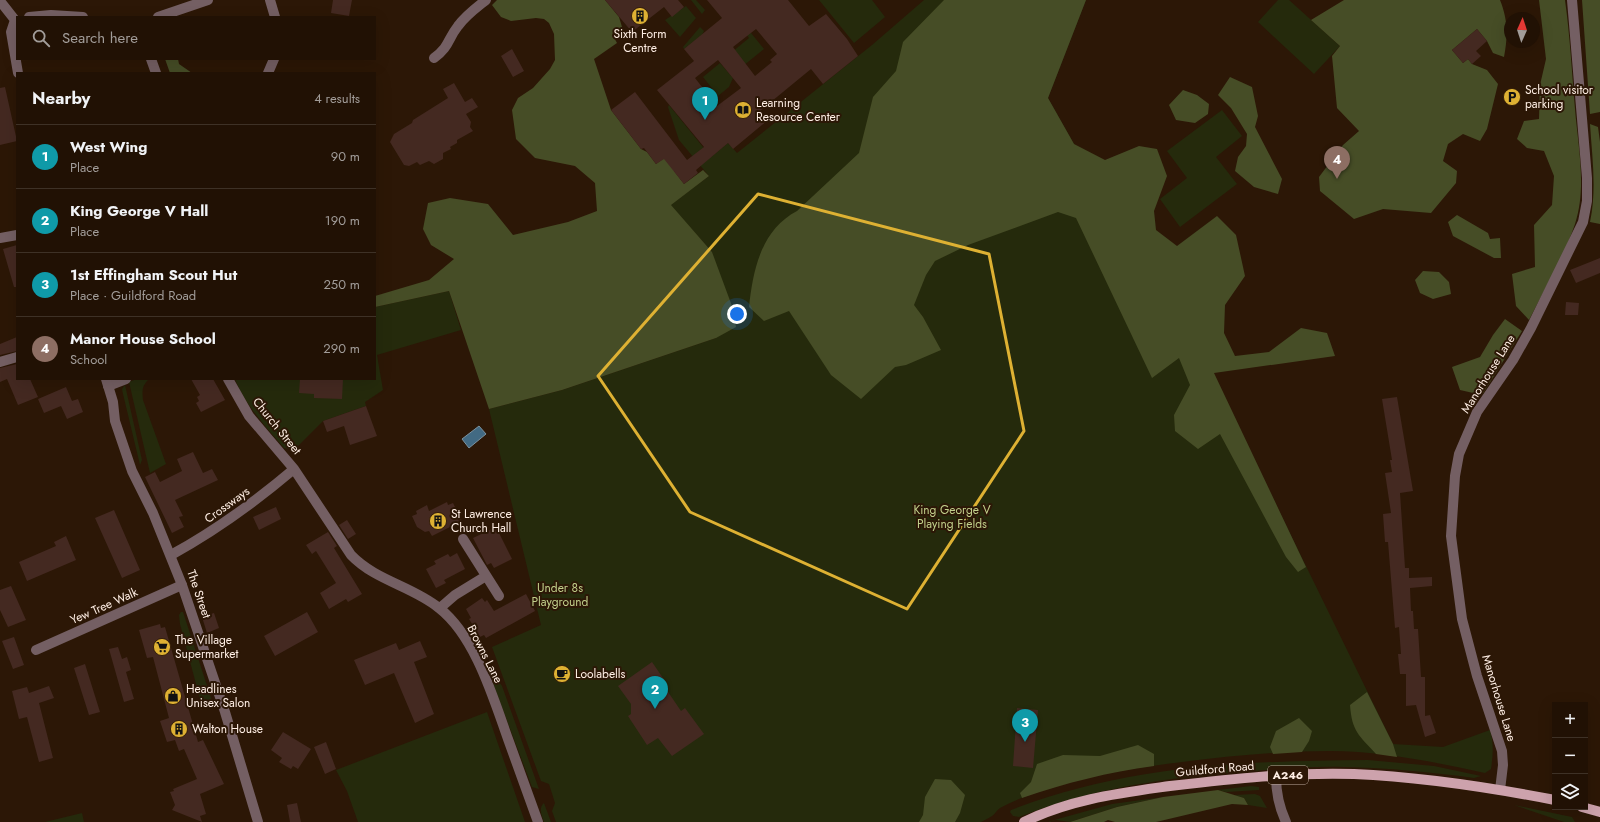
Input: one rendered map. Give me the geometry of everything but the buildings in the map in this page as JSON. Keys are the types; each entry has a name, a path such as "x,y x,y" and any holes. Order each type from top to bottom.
{"main road":[{"name":"Guildford Road","path":"1024,822 1040,814 1077,802 1116,794 1191,784 1276,776 1353,774 1439,780 1552,799"},
{"path":"1588,809 1600,812"}],"street":[{"path":"161,16 208,0"},
{"path":"270,0 275,16"},
{"path":"434,58 446,47 460,24 475,8 486,0"},
{"name":"Manorhouse Lane","path":"1500,790 1503,765 1502,750 1477,676 1462,619 1451,536 1453,497 1459,454 1477,412 1513,360 1531,328 1583,222 1587,201 1587,178 1572,0"},
{"path":"0,1 16,20 11,32 18,72"},
{"path":"40,16 67,16"},
{"path":"151,60 156,72"},
{"path":"268,72 274,60"},
{"path":"0,238 16,235"},
{"path":"0,362 16,357"},
{"path":"107,383 121,380"},
{"name":"Church Street","path":"229,380 249,416 294,469"},
{"name":"The Street","path":"107,383 115,421 132,472 171,555 182,585 230,727 258,822"},
{"name":"Crossways","path":"171,555 206,536 232,518 294,469"},
{"name":"Browns Lane","path":"294,469 343,545 359,564 377,575 420,595 440,608 460,631 486,681 538,822"},
{"path":"463,539 499,596"},
{"path":"440,608 455,595 486,576"},
{"name":"Yew Tree Walk","path":"36,650 182,585"},
{"path":"1276,776 1278,798 1286,822"}],"highlighted area":[{"path":"758,194 989,254 1024,431 907,609 690,512 598,376"}],"green space":[{"path":"497,0 605,0 619,17 622,27 612,34 617,43 594,59 611,110 641,149 647,152 656,164 674,151 674,171 684,184 703,170 709,176 671,205 712,252 732,306 736,327 716,338 562,390 489,409 449,291 376,307 376,296 429,280 454,259 431,245 423,229 428,203 450,198 488,204 513,235 568,222 597,211 595,183 575,166 535,158 516,139 512,110 518,98 533,88 550,69 555,60 554,34 549,23 544,19 536,18 511,21 501,17 492,5"},
{"path":"691,0 696,0 705,10 702,14"},
{"path":"819,0 872,0 885,17 854,43"},
{"name":"King George V Playing Fields","path":"924,0 1086,0 1048,98 1263,478 1393,744 1443,747 1490,730 1493,749 1491,769 1485,773 1427,761 1349,751 1274,753 1135,768 1089,777 1021,798 1000,808 992,816 981,822 556,822 552,811 555,803 549,784 541,781 492,647 541,625 489,409 562,390 716,338 712,252 670,205 709,176 679,140 668,107 669,105 711,157 728,143 737,153 872,45"},
{"path":"944,0 1086,0 1048,98 1074,144 1105,160 1139,146 1157,149 1167,176 1154,211 1156,230 1177,246 1217,216 1236,235 1245,276 1225,305 1224,333 1235,356 1269,352 1301,328 1327,333 1335,356 1214,373 1306,567 1298,572 1286,557 1220,434 1198,449 1175,431 1174,415 1190,385 1179,358 1152,378 1076,218 1058,212 968,245 935,261 926,275 914,305 923,317 941,350 906,365 895,367 861,399 831,375 789,311 764,321 749,307 756,265 767,240 785,219 797,211 859,153 873,97 896,71 903,42"},
{"path":"1278,0 1289,0 1340,46 1314,74 1258,22"},
{"path":"1344,0 1500,0 1504,12 1504,57 1493,53 1487,41 1477,29 1452,50 1463,63 1468,59 1472,64 1487,70 1498,84 1487,129 1480,141 1463,134 1448,144 1443,161 1457,171 1456,183 1431,213 1383,209 1354,219 1320,191 1319,177 1343,145 1359,131 1337,108 1332,56 1340,46 1311,20"},
{"path":"1539,0 1565,0 1570,41 1581,182 1579,210 1571,236 1529,320 1516,306 1512,274 1535,267 1534,225 1552,205 1554,176 1544,151 1527,148 1517,139 1524,121 1539,119 1540,85 1546,59"},
{"path":"1582,0 1600,0 1600,112 1590,114"},
{"path":"686,6 696,18 680,37 665,20"},
{"path":"700,27 704,31 702,35 684,49 683,47"},
{"path":"747,28 764,49 743,66 732,52 749,38 744,31"},
{"path":"165,60 178,60 179,64 191,72 170,72"},
{"path":"720,63 733,78 729,87 718,96 703,77"},
{"path":"1230,77 1252,87 1258,116 1255,127 1282,179 1278,194 1254,187 1235,171 1238,157 1246,146 1247,134 1231,108 1218,95"},
{"path":"1183,90 1197,95 1209,104 1208,114 1195,123 1176,120 1169,105"},
{"path":"1222,110 1242,136 1216,157 1237,184 1180,227 1160,199 1187,178 1167,151"},
{"path":"1590,124 1598,127 1600,142 1600,224 1590,222 1594,185"},
{"path":"1457,215 1488,233 1490,239 1500,238 1501,258 1494,258 1453,236 1448,222"},
{"path":"1423,271 1439,272 1449,282 1451,294 1433,299 1420,293 1415,280"},
{"path":"449,291 461,330 377,355 383,390 365,402 366,406 323,421 294,450 284,448 250,407 235,380 376,380 376,307"},
{"path":"1505,319 1522,331 1482,395 1460,390 1452,367 1480,357 1493,335"},
{"path":"134,380 148,380 143,388 143,400 166,464 150,473 129,382"},
{"path":"125,385 142,460 140,465 122,389"},
{"path":"183,612 213,704 210,708 206,707 200,699 180,624 179,615"},
{"path":"485,662 502,686 539,789 532,787"},
{"path":"1367,692 1393,744 1397,757 1376,754 1357,732 1351,714 1350,705"},
{"path":"487,712 525,822 358,822 347,791 336,770"},
{"path":"1299,718 1312,731 1309,741 1302,752 1273,754 1270,747 1276,731"},
{"path":"1138,745 1154,754 1154,766 1120,771 1087,779 1022,798 1020,793 1031,782 1037,764 1063,755 1100,756"},
{"path":"1368,760 1434,766 1481,776 1474,778 1377,768 1344,767 1315,767 1226,773 1172,779 1095,793 1019,817 1013,816 1010,812 1011,810 1055,795 1099,783 1187,768 1276,762"},
{"path":"935,779 951,780 965,795 960,813 955,822 919,822 923,815 925,797"},
{"path":"1251,786 1259,787 1259,790 1226,792 1218,790"},
{"path":"1218,790 1244,798 1248,805 1232,804 1156,822 1115,822 1108,820 1104,822 1070,822 1117,807 1163,797"},
{"path":"1255,794 1260,796 1267,808 1248,805 1244,798 1234,795"},
{"path":"1163,797 1117,807 1070,822 1056,820 1047,822 1112,804"},
{"path":"544,803 551,822 544,822 541,807"},
{"path":"1514,805 1572,817 1575,822 1564,822"},
{"path":"82,813 84,822 45,822"}],"water":[{"path":"479,426 486,434 469,448 462,439"}],"place":[{"name":"Sixth Form Centre","path":"640,16"},
{"name":"School visitor parking","path":"1512,97"},
{"name":"Learning Resource Center","path":"743,110"},
{"name":"West Wing","path":"705,120"},
{"name":"Manor House School","path":"1337,179"},
{"name":"St Lawrence Church Hall","path":"438,521"},
{"name":"The Village Supermarket","path":"162,647"},
{"name":"Loolabells","path":"562,674"},
{"name":"Headlines Unisex Salon","path":"173,696"},
{"name":"King George V Hall","path":"655,709"},
{"name":"Walton House","path":"179,729"},
{"name":"1st Effingham Scout Hut","path":"1025,742"}],"park label":[{"name":"Under 8s Playground","path":"560,595"}]}
